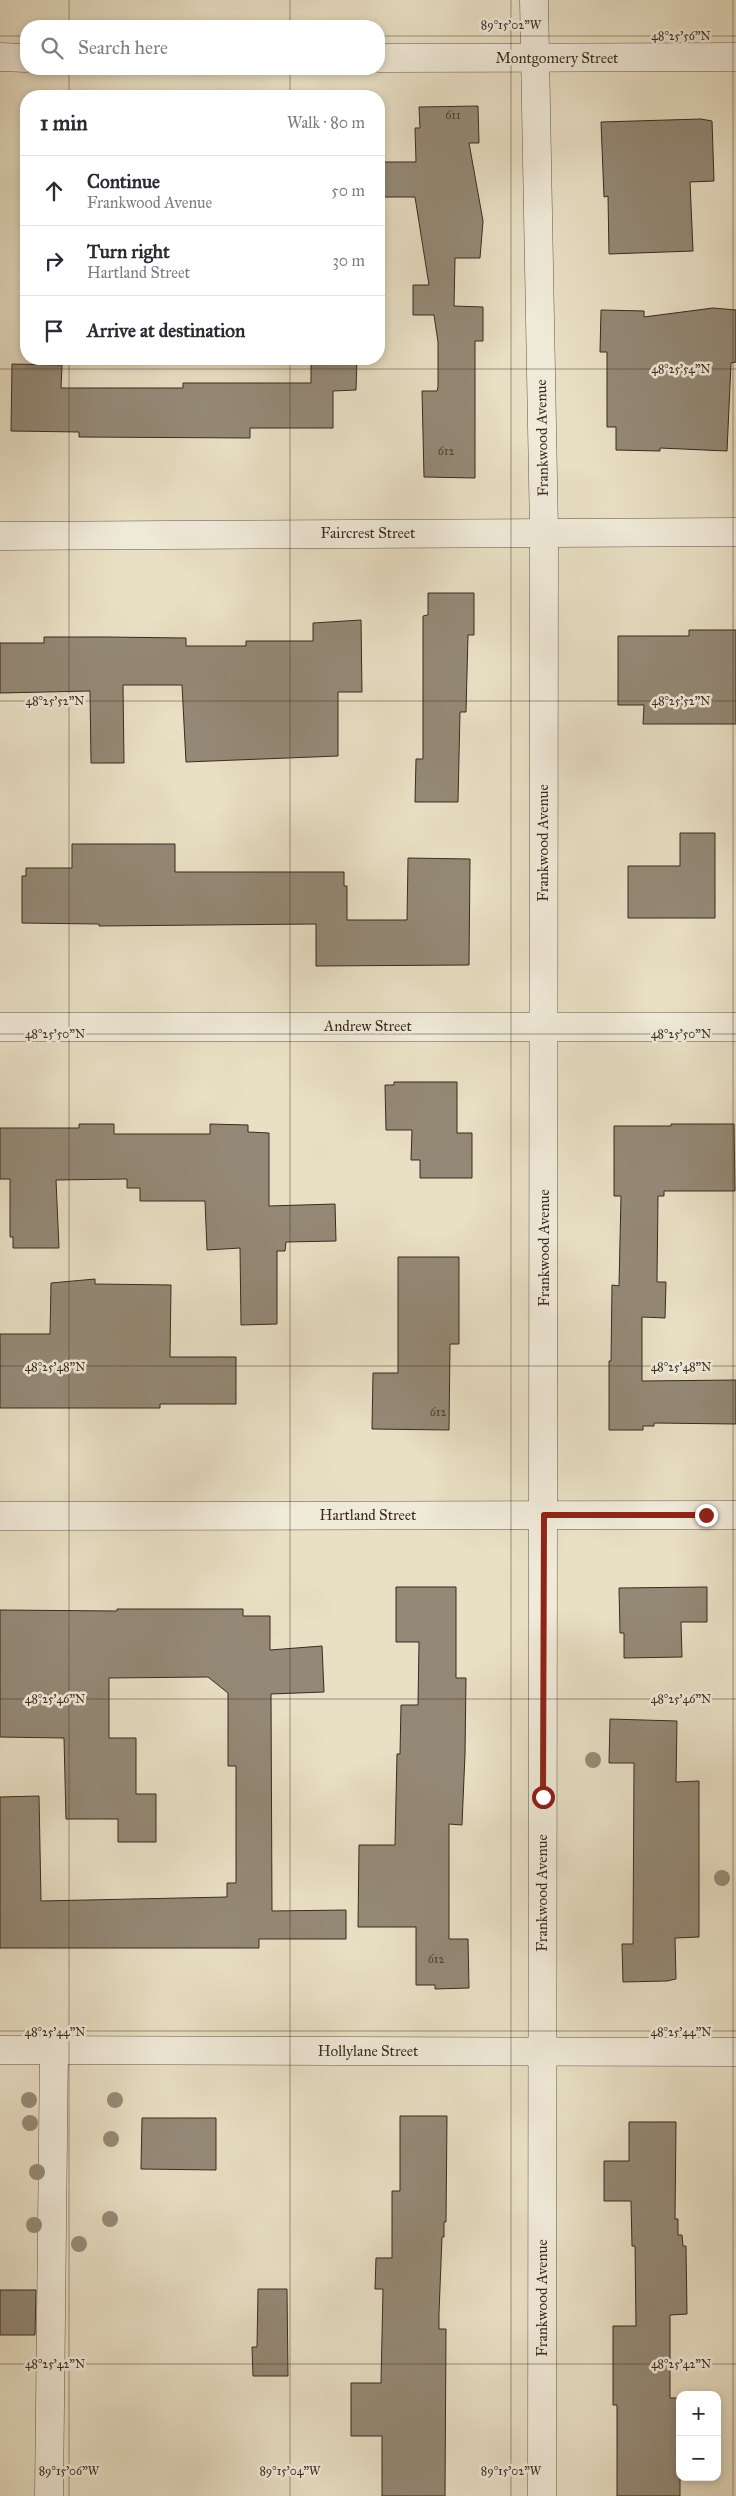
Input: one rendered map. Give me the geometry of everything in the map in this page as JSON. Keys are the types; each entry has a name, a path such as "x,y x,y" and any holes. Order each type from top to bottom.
{"street":[{"name":"Frankwood Avenue","path":"534,0 544,532 542,2496"},
{"name":"Montgomery Street","path":"385,58 736,57"},
{"path":"0,58 20,58"},
{"name":"Faircrest Street","path":"0,536 736,532"},
{"name":"Andrew Street","path":"0,1027 736,1026"},
{"name":"Hartland Street","path":"0,1516 736,1515"},
{"name":"Hollylane Street","path":"0,2050 736,2052"},
{"path":"49,2496 54,2050"}],"building":[{"path":"478,106 479,143 469,143 483,221 480,258 455,258 454,306 483,307 483,341 475,341 475,478 424,477 422,391 437,391 438,342 434,315 413,315 413,285 429,285 415,197 385,197 385,162 416,162 415,128 420,128 419,107"},
{"path":"701,119 712,121 714,181 690,182 693,251 609,254 608,196 604,197 601,122"},
{"path":"713,308 736,310 736,362 731,363 727,451 660,448 660,451 616,450 616,427 607,427 607,352 600,352 601,310 644,311 644,317"},
{"path":"12,364 62,365 61,388 183,388 183,383 311,383 311,365 357,365 356,390 333,391 333,428 250,428 250,438 79,437 79,432 11,431"},
{"path":"428,593 474,593 474,635 468,635 466,712 460,712 458,802 415,802 416,759 423,759 423,616 428,615"},
{"path":"361,620 362,692 338,692 338,756 186,762 182,685 123,685 124,763 91,763 90,691 0,693 0,643 44,643 44,637 107,637 186,638 186,646 246,646 246,641 313,641 313,623"},
{"path":"689,630 736,630 736,724 643,724 644,705 618,705 618,636 689,636"},
{"path":"680,833 715,833 715,918 628,918 628,866 680,866"},
{"path":"72,844 175,844 175,872 344,872 344,886 347,886 347,920 407,920 408,858 470,859 469,965 316,966 316,924 99,926 99,924 22,923 22,876 26,876 26,868 72,868"},
{"path":"394,1082 457,1082 457,1133 472,1133 472,1178 420,1178 420,1160 411,1160 412,1130 386,1130 385,1085 394,1085"},
{"path":"79,1124 114,1124 114,1134 210,1134 210,1124 248,1125 248,1132 269,1133 269,1206 335,1204 336,1241 286,1242 285,1251 277,1251 277,1324 241,1325 240,1248 207,1250 205,1201 140,1201 140,1188 127,1188 127,1179 56,1180 59,1248 13,1248 13,1237 10,1237 10,1179 0,1179 0,1128 79,1128"},
{"path":"671,1124 734,1124 735,1191 664,1191 664,1196 658,1196 657,1282 666,1282 665,1318 642,1317 642,1381 736,1380 736,1424 654,1423 654,1426 643,1426 643,1430 609,1430 612,1285 619,1286 621,1196 614,1196 614,1126 671,1126"},
{"path":"398,1257 459,1257 459,1344 450,1344 449,1430 372,1429 373,1373 398,1373"},
{"path":"95,1279 95,1284 171,1285 170,1357 236,1357 236,1404 160,1404 160,1408 0,1408 0,1334 50,1334 51,1283"},
{"path":"396,1587 456,1587 456,1678 466,1678 465,1754 462,1825 449,1824 449,1939 468,1939 469,1988 435,1989 435,1985 416,1985 416,1927 358,1927 359,1845 395,1845 397,1754 400,1754 401,1705 418,1705 419,1642 396,1642"},
{"path":"707,1587 707,1622 681,1622 682,1657 624,1658 624,1633 620,1633 619,1588"},
{"path":"117,1609 243,1609 243,1616 270,1616 270,1650 322,1646 324,1692 271,1694 272,1911 346,1910 346,1939 259,1939 259,1948 0,1948 0,1797 39,1796 41,1901 227,1897 227,1883 236,1883 236,1766 228,1766 228,1693 208,1677 109,1678 109,1738 136,1738 136,1794 156,1794 156,1842 118,1842 118,1819 66,1819 64,1738 0,1737 0,1610 117,1611"},
{"path":"610,1719 677,1721 676,1782 699,1781 699,1937 675,1938 676,1979 623,1982 622,1944 633,1944 634,1763 609,1763"},
{"path":"400,2116 447,2116 446,2222 444,2222 444,2237 442,2237 439,2313 439,2329 446,2329 445,2496 382,2496 382,2436 351,2436 351,2383 381,2383 383,2289 375,2289 376,2258 392,2258 392,2191 400,2191"},
{"path":"142,2118 216,2118 216,2170 141,2169"},
{"path":"629,2122 676,2122 675,2219 678,2219 678,2235 682,2235 683,2246 686,2246 687,2314 670,2315 670,2398 676,2398 676,2481 680,2481 680,2496 617,2496 617,2405 613,2405 613,2326 636,2326 635,2246 632,2246 631,2201 604,2201 604,2161 629,2161"},
{"path":"258,2289 287,2289 288,2376 253,2376 252,2347 257,2347"},
{"path":"0,2290 36,2290 35,2335 0,2335"}],"route":[{"path":"543,1797 544,1515 706,1515"}]}
